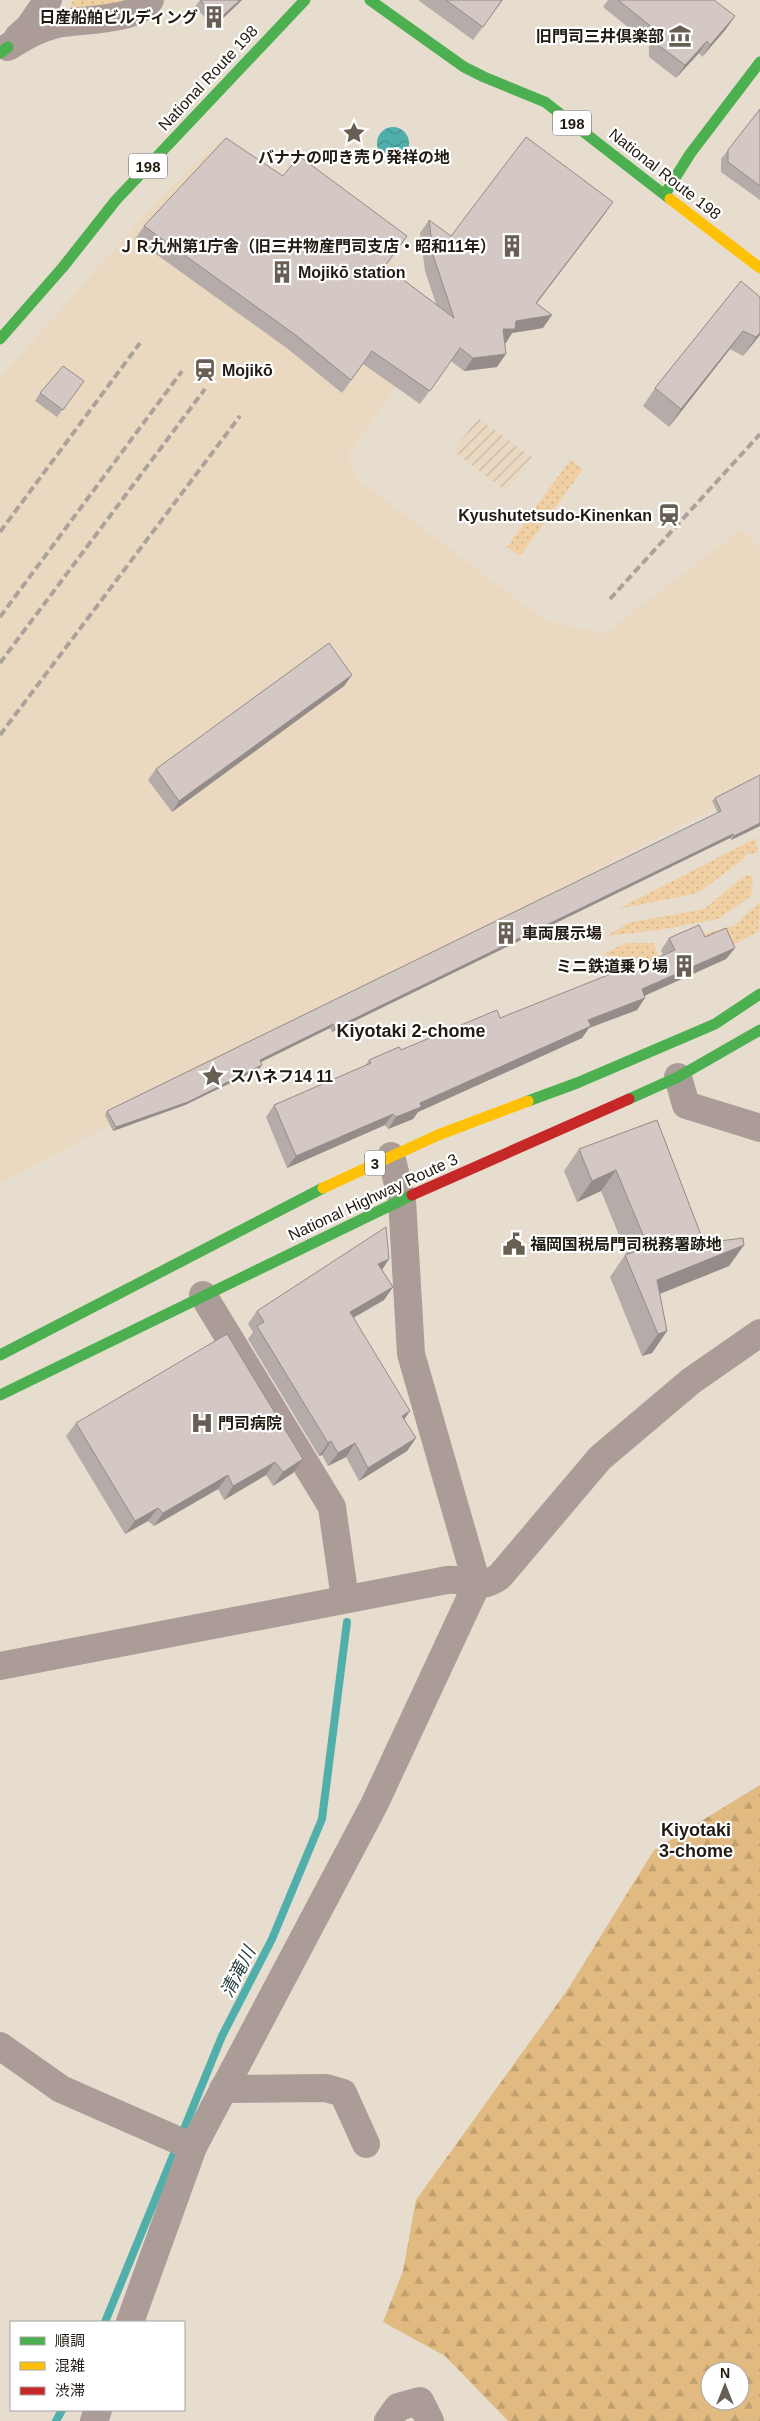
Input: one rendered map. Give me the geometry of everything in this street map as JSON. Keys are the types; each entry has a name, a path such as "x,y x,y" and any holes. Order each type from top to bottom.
{"main road":[{"name":"National Route 198","path":"0,339 63,267 116,200 305,0"},
{"name":"National Route 198","path":"370,0 464,67 545,102 760,268"},
{"path":"665,194 690,154 760,62"},
{"name":"National Highway Route 3","path":"0,1355 270,1214 392,1156 438,1136 578,1083 715,1024 760,994"},
{"name":"National Highway Route 3","path":"0,1395 402,1200 678,1076 759,1032"}],"street":[{"path":"4,50 29,27 48,0"},
{"path":"4,50 31,32 57,24 107,18 130,12 146,6 150,0"},
{"path":"678,1076 686,1105 760,1128"},
{"path":"130,2321 192,2147 374,1805 477,1584 411,1354 402,1200 392,1156"},
{"path":"203,1295 332,1507 345,1598"},
{"path":"0,1666 446,1580 459,1579 477,1584 490,1583 500,1576 600,1458 691,1381 760,1333"},
{"path":"0,2046 61,2089 192,2147"},
{"path":"222,2089 326,2088 343,2094 366,2144"},
{"path":"388,2421 398,2407 420,2401 430,2421"}],"shaded area":[{"path":"73,0 134,0 122,5 70,10"},
{"path":"229,139 380,244 407,284 441,320 348,455 356,478 545,620 604,634 742,529 760,546 760,784 0,1183 0,378 158,200 213,146"},
{"path":"478,418 532,457 506,491 453,451"},
{"path":"570,460 583,469 520,556 507,547"},
{"path":"756,838 758,853 746,854 745,858 698,893 618,909"},
{"path":"746,875 753,876 751,896 718,919 659,930 607,936 628,923 704,909"},
{"path":"760,902 759,931 724,950 703,945 703,934 734,926"},
{"path":"626,943 653,943 661,960 644,967 603,954"}],"green space":[{"path":"760,1785 760,2421 508,2421 445,2356 383,2322 403,2271 416,2200 568,1989 654,1850"}],"water":[{"path":"393,127 399,128 404,132 408,137 408,149 404,154 399,158 393,159 387,158 382,154 378,149 377,143 378,137 382,132 387,128"}],"building":[{"path":"200,0 240,0 219,19"},
{"path":"446,0 502,0 483,27"},
{"name":"旧門司三井倶楽部","path":"618,0 714,0 735,16 710,45 707,41 685,65 658,45 658,32"},
{"path":"760,109 760,186 728,162 728,150"},
{"path":"526,137 613,202 536,303 552,315 516,321 515,329 503,329 506,354 473,358 460,348 430,391 372,351 351,380 297,336 144,226 226,138 283,176 299,156 407,236 385,266 454,318 434,258 429,220 451,236"},
{"path":"741,281 760,297 760,333 756,337 743,331 681,409 655,388"},
{"path":"63,366 84,381 63,410 40,393"},
{"path":"329,643 352,675 179,801 156,769"},
{"name":"車両展示場","path":"760,775 760,823 734,836 733,834 335,1028 333,1024 260,1060 262,1065 188,1102 116,1127 107,1111 721,811 715,798"},
{"path":"699,925 705,937 726,928 735,948 642,989 645,998 588,1020 591,1026 420,1103 421,1107 396,1117 393,1114 296,1156 274,1105 371,1063 369,1060 399,1047 401,1050 497,1010 500,1018 618,971 619,974 675,950 669,938"},
{"path":"657,1120 704,1243 743,1238 744,1245 657,1280 667,1331 658,1334 625,1255 648,1247 616,1170 592,1181 579,1149"},
{"path":"386,1227 389,1259 378,1264 393,1287 350,1312 410,1411 402,1416 416,1438 368,1468 355,1443 338,1453 331,1441 328,1443 257,1326 264,1322 257,1311"},
{"path":"227,1334 303,1459 283,1472 275,1462 233,1486 228,1475 163,1513 158,1508 135,1521 76,1423"}],"waterway":[{"name":"清滝川","path":"105,2321 222,2036 272,1939 322,1819 347,1622"},
{"name":"清滝川","path":"56,2421 61,2411"}],"railway":[{"path":"0,532 140,343"},
{"path":"0,617 182,371"},
{"path":"0,663 205,389"},
{"path":"0,735 240,416"},
{"path":"610,599 760,434"}],"traffic: fast":[{"path":"0,339 63,267 116,200 305,0"},
{"path":"370,0 464,67 545,102 670,199"},
{"path":"0,53 8,47"},
{"path":"665,194 690,154 760,62"},
{"path":"528,1101 577,1083 715,1024 760,994"},
{"path":"629,1099 678,1077 760,1030"},
{"path":"0,1355 323,1188"},
{"path":"0,1395 412,1195"}],"traffic: slow":[{"path":"670,199 760,268"},
{"path":"323,1188 438,1135 528,1101"}],"traffic: jam":[{"path":"412,1195 629,1099"}],"place":[{"name":"日産船舶ビルディング","path":"214,17"},
{"name":"旧門司三井倶楽部","path":"680,36"},
{"name":"バナナの叩き売り発祥の地","path":"354,133"},
{"name":"ＪＲ九州第1庁舎（旧三井物産門司支店・昭和11年）","path":"512,246"},
{"name":"Mojikō station","path":"282,272"},
{"name":"Mojikō","path":"205,370"},
{"name":"Kyushutetsudo-Kinenkan","path":"669,515"},
{"name":"車両展示場","path":"506,933"},
{"name":"ミニ鉄道乗り場","path":"684,966"},
{"name":"スハネフ14 11","path":"213,1076"},
{"name":"福岡国税局門司税務署跡地","path":"514,1244"},
{"name":"門司病院","path":"202,1423"}],"district":[{"name":"Kiyotaki 2-chome","path":"411,1031"},
{"name":"Kiyotaki 3-chome","path":"696,1840"}]}
